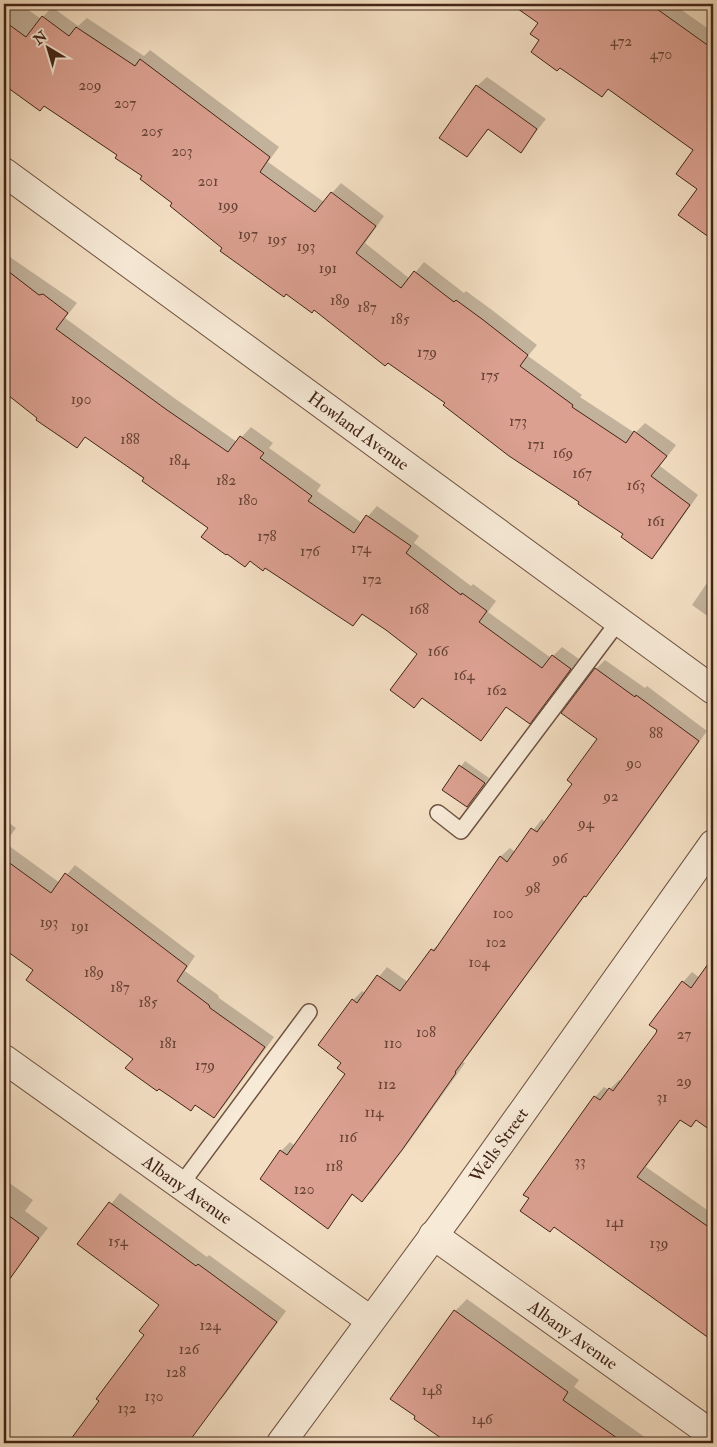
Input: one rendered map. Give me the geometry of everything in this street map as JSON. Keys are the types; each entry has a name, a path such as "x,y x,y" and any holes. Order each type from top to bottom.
{"street":[{"name":"Howland Avenue","path":"4,172 713,690"},
{"name":"Wells Street","path":"282,1443 713,844"},
{"name":"Albany Avenue","path":"4,1059 370,1320"},
{"name":"Albany Avenue","path":"433,1235 713,1436"}],"lane":[{"path":"438,813 461,831 618,622"},
{"path":"180,1186 309,1012"}],"building":[{"path":"511,4 650,4 713,49 713,240 678,215 697,189 676,174 693,150 608,89 602,97 560,68 557,71 531,52 539,40 530,34 538,23"},
{"path":"42,16 69,36 76,27 135,66 140,59 270,157 260,172 315,212 331,192 376,226 356,253 401,288 414,271 454,302 456,300 482,319 528,355 520,366 573,405 572,407 626,443 634,431 667,456 651,476 690,505 652,559 621,537 623,534 578,504 579,502 509,456 443,405 445,403 388,363 385,366 314,310 312,313 286,294 284,297 220,251 222,248 170,206 172,203 140,179 142,176 115,158 117,155 44,106 40,111 4,85 4,21 26,37"},
{"path":"476,85 537,129 521,153 488,129 467,157 439,138"},
{"path":"4,268 39,295 43,294 68,313 56,329 167,410 228,452 240,436 264,453 260,458 312,496 308,501 354,533 366,515 411,546 406,553 461,595 462,593 487,611 479,622 542,668 552,655 571,669 530,724 506,707 481,741 422,698 414,708 390,690 417,654 386,630 362,614 353,626 265,568 263,571 250,561 245,567 201,537 208,528 142,481 144,478 85,437 77,448 36,420 37,418 4,392"},
{"path":"595,668 699,741 623,847 586,897 584,896 455,1072 402,1150 362,1202 352,1194 328,1229 260,1179 280,1150 287,1155 345,1074 337,1068 341,1063 318,1045 352,999 357,1003 377,975 400,991 431,949 434,951 500,856 507,862 531,828 537,832 572,784 567,780 597,739 561,713"},
{"path":"459,765 485,783 467,807 442,790"},
{"path":"4,859 51,893 65,873 187,966 177,981 209,1005 210,1008 265,1047 214,1118 195,1105 191,1111 159,1089 157,1091 125,1068 133,1059 26,980 33,970 4,949"},
{"path":"713,957 713,1132 696,1120 691,1127 680,1120 637,1177 713,1230 713,1341 554,1227 550,1232 520,1211 529,1198 523,1195 594,1096 600,1100 609,1088 613,1091 656,1033 657,1030 649,1025 682,981 691,988"},
{"path":"109,1202 196,1266 198,1264 277,1322 188,1443 68,1443 99,1401 96,1399 144,1335 139,1331 159,1305 77,1244"},
{"path":"4,1212 39,1238 4,1287"},
{"path":"454,1310 568,1392 563,1400 624,1443 448,1443 414,1419 415,1416 390,1399"}]}
